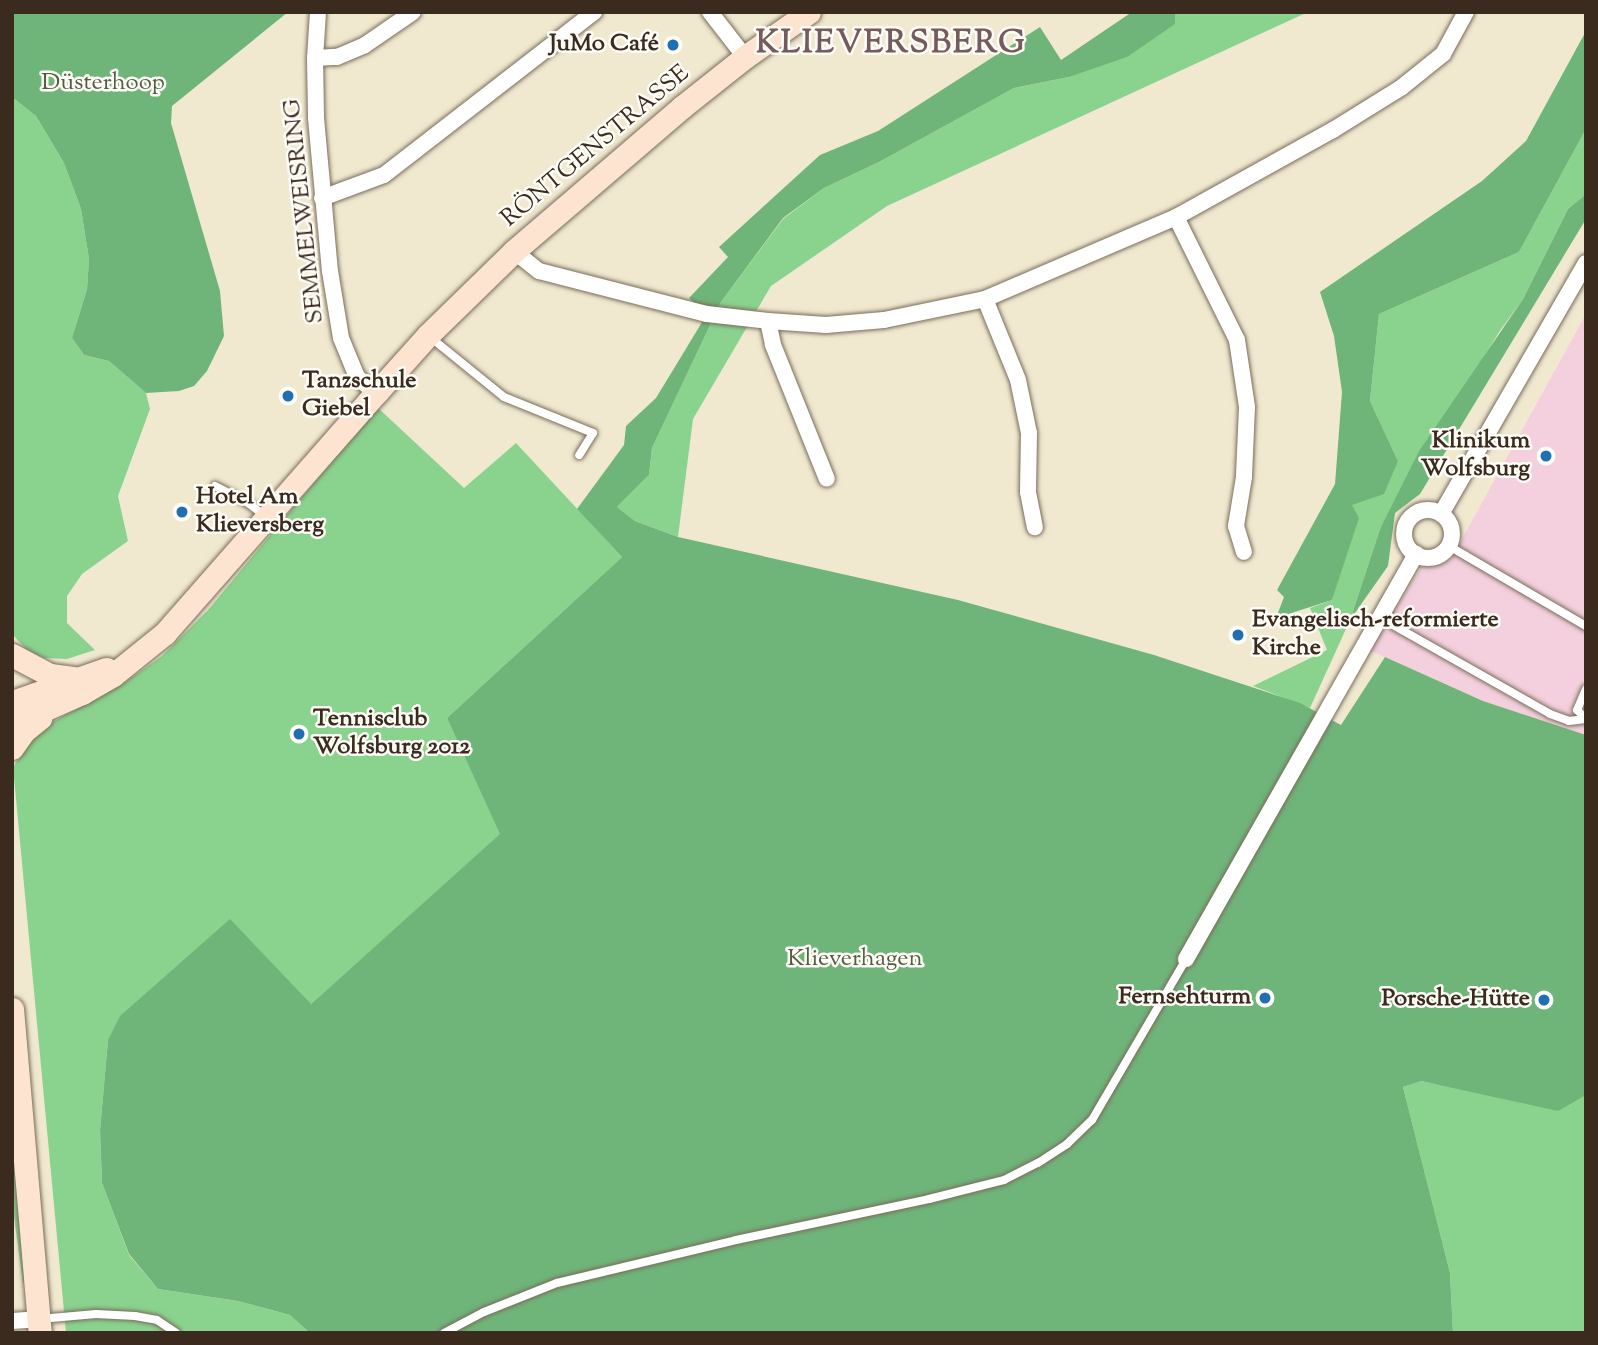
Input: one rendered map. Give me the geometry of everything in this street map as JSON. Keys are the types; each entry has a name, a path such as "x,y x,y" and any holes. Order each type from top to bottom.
{"street":[{"name":"SEMMELWEISRING","path":"318,12 315,58 322,198 341,338 358,377 376,393"},
{"path":"315,58 337,57 365,45 413,12"},
{"path":"322,198 384,175 594,12"},
{"path":"710,12 745,57"},
{"name":"RÖNTGENSTRASSE","path":"12,724 165,633 193,605 265,516 428,335 514,251 745,57 809,12"},
{"path":"514,251 539,271 714,315 768,321 826,325 884,320 985,299 1177,217 1402,87 1443,54 1466,12"},
{"path":"1177,217 1237,340 1247,407 1244,477 1236,526 1244,552"},
{"path":"1441,513 1586,262"},
{"path":"985,299 1018,380 1029,433 1028,492 1035,527"},
{"path":"768,321 774,345 827,479"},
{"path":"1422,511 1441,513 1451,528 1449,547 1434,557 1416,554 1405,540 1408,522 1422,511"},
{"path":"1186,959 1416,554"},
{"path":"12,655 75,688 24,731 12,748"},
{"name":"RÖNTGENSTRASSE","path":"12,702 75,688"},
{"path":"12,1009 39,1326 12,1321"}],"lane":[{"path":"428,335 504,397 593,433 579,455"},
{"path":"215,486 247,502 265,516"},
{"path":"1449,547 1586,626"},
{"path":"1388,604 1388,616 1393,625 1550,714 1569,721 1586,719"},
{"path":"1586,689 1577,710 1586,719"},
{"path":"444,1333 484,1312 557,1283 736,1240 929,1199 1004,1180 1038,1163 1067,1144 1092,1120 1186,959"},
{"path":"39,1326 96,1314 135,1316 157,1321 176,1333"}],"shaded area":[{"name":"Klinikum Wolfsburg","path":"1586,314 1586,735 1483,701 1369,650 1422,567 1451,559"}],"green space":[{"name":"Düsterhoop","path":"12,12 288,12 172,106 171,123 220,291 224,336 207,371 194,386 179,391 146,393 109,361 84,355 72,338 87,289 89,259 81,209 64,163 36,116 12,97"},
{"name":"Klieverhagen","path":"1132,12 1175,12 1175,24 1127,57 1069,77 1014,88 879,162 824,188 783,218 721,302 652,448 649,475 617,507 635,521 678,537 958,600 1154,655 1300,703 1341,725 1385,657 1483,701 1586,735 1586,1095 1558,1111 1421,1081 1403,1087 1450,1273 1453,1333 310,1333 290,1315 238,1301 158,1289 129,1254 102,1183 100,1130 108,1040 120,1016 230,919 311,1004 500,834 447,718 622,557 577,509 624,445 626,426 656,398 707,314 689,298 728,257 719,247 820,155 878,131 1040,27 1061,60"},
{"path":"1175,12 1308,12 887,206 771,286 693,419 678,537 635,521 617,507 649,475 652,448 721,302 783,219 824,188 879,162 1014,88 1069,77 1175,24"},
{"path":"1586,31 1586,129 1519,252 1379,314 1370,401 1398,461 1384,494 1352,505 1359,518 1332,600 1276,618 1284,597 1277,590 1335,484 1342,392 1334,336 1320,292 1482,181 1526,141"},
{"path":"12,97 36,116 64,163 81,209 89,259 87,289 72,338 84,355 109,361 146,393 150,409 118,496 128,541 82,574 67,596 67,623 95,650 67,659 44,658 27,650 12,634"},
{"path":"1586,129 1586,194 1568,209 1523,299 1499,332 1380,529 1350,620 1310,708 1253,686 1327,650 1310,608 1332,600 1352,505 1398,461 1370,401 1379,314 1519,252"},
{"path":"1586,194 1586,219 1420,494 1395,513 1388,566 1350,620 1380,529 1419,451 1523,299 1568,209"},
{"name":"Tennisclub Wolfsburg 2012","path":"377,407 464,488 516,443 622,557 447,718 501,834 311,1004 108,1040 100,1130 102,1183 129,1255 158,1289 238,1301 290,1315 310,1333 66,1333 13,767 36,731 124,683 162,656 208,610"},
{"path":"1420,1081 1463,1089 1586,1095 1586,1333 1453,1333 1450,1273 1403,1087"},
{"path":"12,1126 27,1282 23,1283 12,1202"}],"place":[{"name":"JuMo Café","path":"673,45"},
{"name":"Tanzschule Giebel","path":"288,396"},
{"name":"Klinikum Wolfsburg","path":"1546,456"},
{"name":"Hotel Am Klieversberg","path":"182,512"},
{"name":"Evangelisch-reformierte Kirche","path":"1238,635"},
{"name":"Tennisclub Wolfsburg 2012","path":"299,734"},
{"name":"Fernsehturm","path":"1265,998"},
{"name":"Porsche-Hütte","path":"1544,1000"}],"district":[{"name":"KLIEVERSBERG","path":"891,44"}]}
